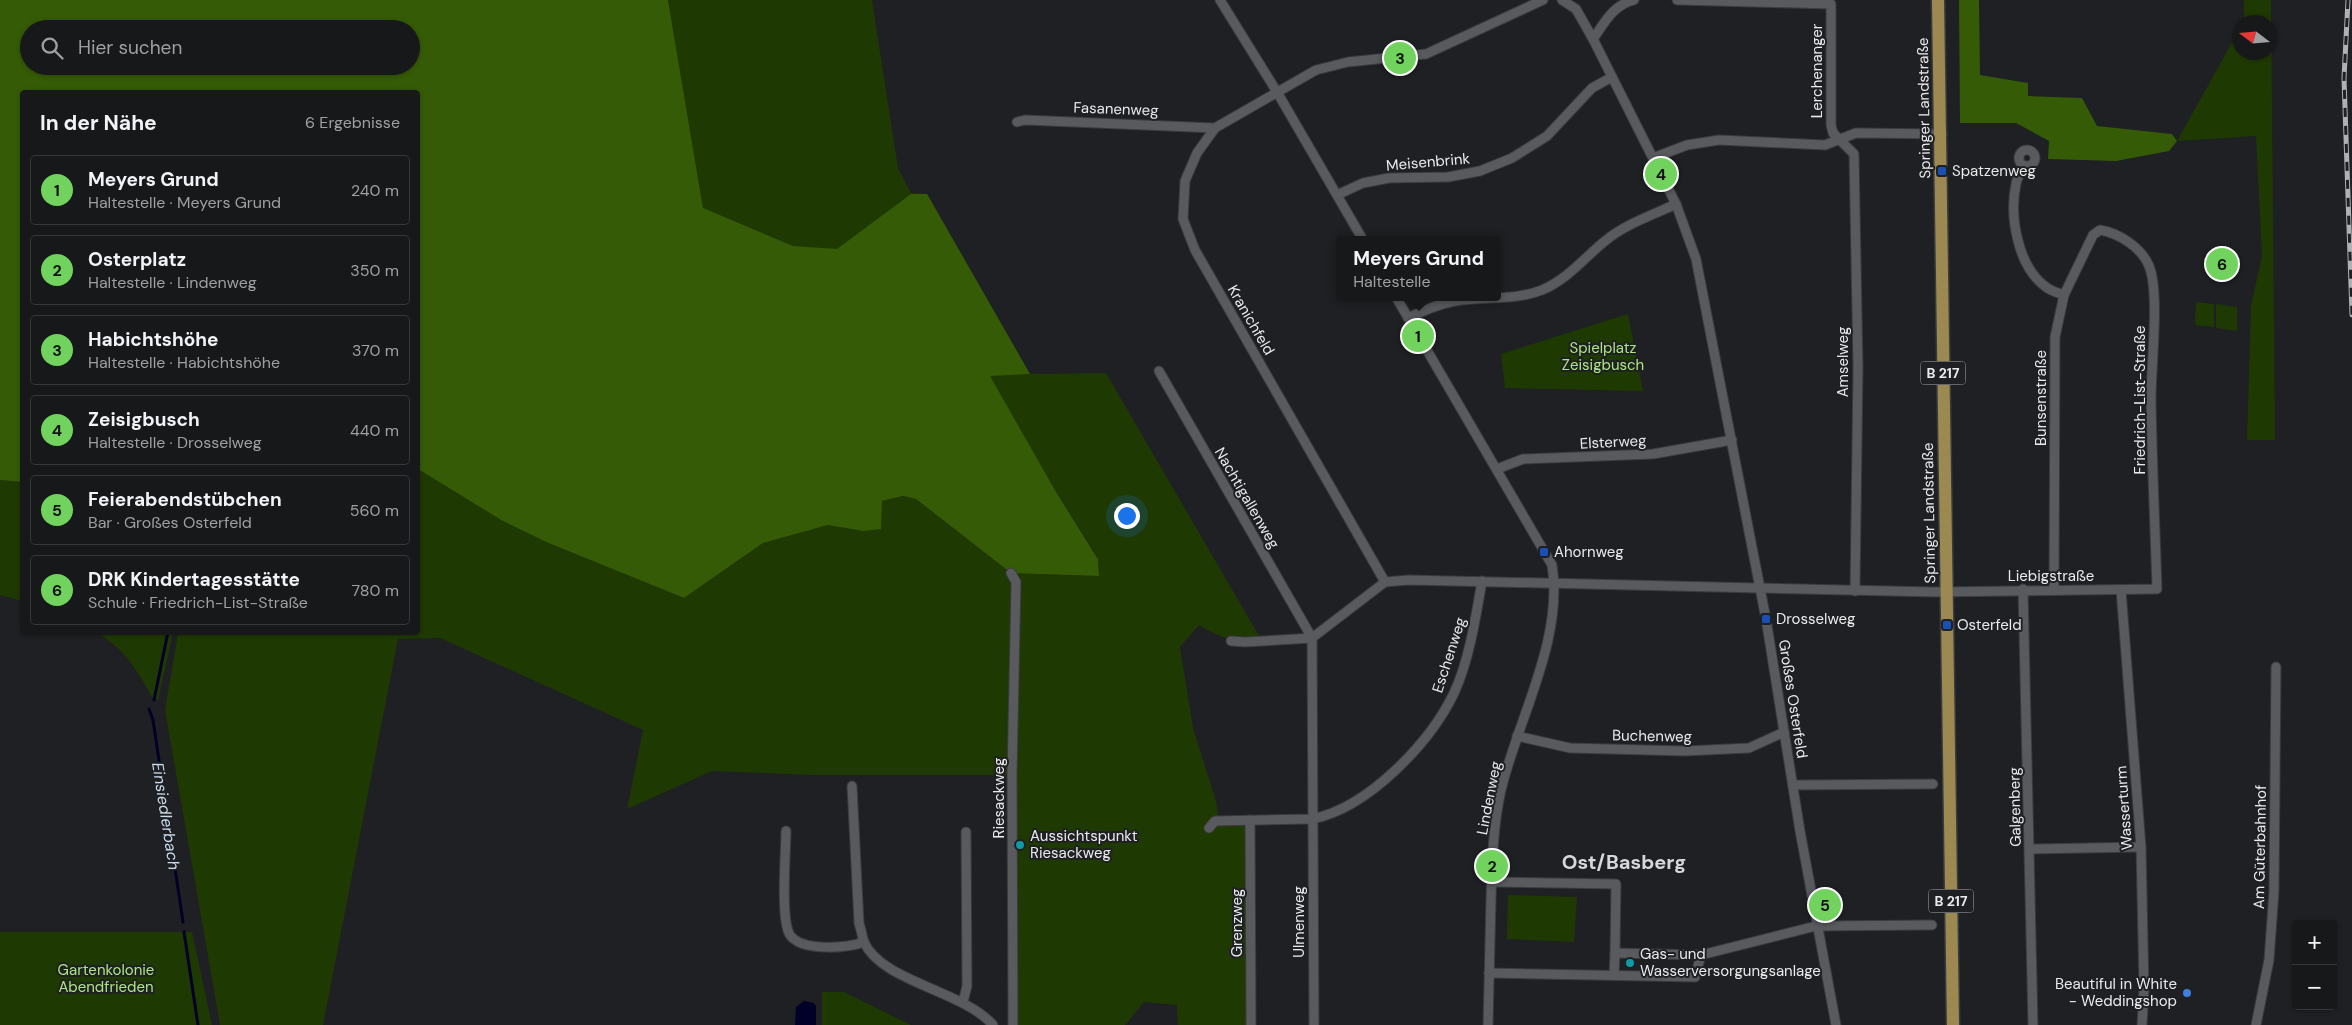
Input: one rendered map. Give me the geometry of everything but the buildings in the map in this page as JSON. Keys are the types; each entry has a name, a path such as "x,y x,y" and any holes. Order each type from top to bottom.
{"main road":[{"name":"Springer Landstraße","path":"1938,0 1942,134 1941,232 1953,1025"}],"street":[{"path":"1220,0 1278,92 1361,236"},
{"name":"Kranichfeld","path":"1385,582 1195,250 1183,219 1185,181 1204,140 1215,128 1316,70 1348,62 1426,54 1543,0"},
{"path":"1562,0 1576,9 1593,39 1676,204 1696,258 1759,589"},
{"path":"1593,39 1612,11 1625,2 1634,0"},
{"name":"Lerchenanger","path":"1676,0 1831,4 1831,125 1833,133 1840,140"},
{"name":"Meisenbrink","path":"1337,195 1363,183 1389,178 1448,177 1480,171 1512,158 1547,136 1592,88 1612,77"},
{"name":"Fasanenweg","path":"1017,122 1025,120 1215,128"},
{"path":"1653,158 1687,145 1719,140 1825,145 1856,134 1942,134"},
{"name":"Amselweg","path":"1840,140 1854,154 1858,367 1855,591"},
{"path":"2023,166 2016,184 2015,229 2021,252 2032,274 2047,288 2064,295"},
{"path":"1501,299 1512,298 1540,291 1557,283 1606,240 1621,230 1676,204"},
{"name":"Bunsenstraße","path":"2054,589 2055,337 2064,295 2093,235 2100,230 2110,231"},
{"name":"Friedrich-List-Straße","path":"2110,231 2142,253 2150,268 2153,287 2151,399 2156,589"},
{"name":"Lindenweg","path":"1398,301 1552,565 1554,583 1550,623 1540,668 1501,789 1496,819 1492,882 1488,1025"},
{"path":"1408,318 1429,308 1455,301"},
{"name":"Nachtigallenweg","path":"1159,371 1312,638"},
{"name":"Elsterweg","path":"1497,469 1523,459 1652,454 1732,440"},
{"name":"Riesackweg","path":"1011,573 1016,582 1012,775 1013,1025"},
{"path":"1231,641 1312,638 1385,582 1409,580 1855,591 1946,590"},
{"name":"Eschenweg","path":"1312,819 1327,816 1349,805 1377,785 1404,761 1443,712 1455,691 1474,627 1482,581"},
{"name":"Großes Osterfeld","path":"1759,589 1766,619 1816,926 1836,1025"},
{"name":"Galgenberg","path":"2023,589 2033,1025"},
{"name":"Liebigstraße","path":"1946,590 2156,589"},
{"name":"Wasserturm","path":"2121,590 2141,847 2144,989 2142,1025"},
{"name":"Ulmenweg","path":"1312,638 1314,1025"},
{"name":"Am Güterbahnhof","path":"2256,1025 2269,960 2274,891 2276,667"},
{"name":"Buchenweg","path":"1517,736 1570,748 1685,751 1749,748 1784,732"},
{"path":"1793,785 1933,784"},
{"path":"852,786 859,923 864,942 881,962 903,976 963,1002 985,1016 993,1025"},
{"path":"1209,828 1215,821 1312,819"},
{"name":"Grenzweg","path":"1250,820 1251,1025"},
{"path":"786,831 785,898 787,929 792,937 801,943 834,948 864,942"},
{"path":"963,1002 967,986 966,832"},
{"path":"2030,849 2141,847"},
{"path":"1492,882 1616,884 1614,975"},
{"path":"1615,953 1701,955 1816,926 1932,925"},
{"path":"1489,972 1695,977 1701,955"}],"green space":[{"path":"0,0 668,0 703,208 793,246 837,249 911,194 927,194 1030,374 990,376 1056,492 1098,559 1099,576 1011,573 916,499 903,496 882,501 881,529 863,531 828,525 763,543 684,598 546,542 501,520 420,470 420,90 20,90 20,482 0,480"},
{"path":"668,0 872,0 898,168 911,193 927,194 1030,374 1106,373 1262,641 1229,639 1199,625 1180,647 1193,728 1216,801 1219,821 1250,820 1251,1025 1178,1025 1177,1005 1144,1002 1125,1025 1013,1025 1011,775 814,775 712,771 627,809 643,730 440,638 398,639 323,1025 220,1025 165,710 178,635 420,635 420,470 501,520 546,542 684,598 763,543 828,525 863,531 882,501 903,496 916,499 1011,573 1099,576 1098,558 1056,492 703,208"},
{"path":"1959,0 1979,0 1980,75 2028,83 2028,96 2082,98 2097,126 2172,134 2177,141 2169,151 2116,161 2048,159 2049,141 2016,123 1960,123"},
{"path":"2244,0 2271,0 2271,15 2244,15"},
{"path":"2232,43 2232,60 2272,60 2275,440 2247,440 2251,306 2262,256 2256,136 2177,141"},
{"path":"2196,302 2214,304 2214,327 2195,325"},
{"path":"2216,304 2237,307 2237,331 2216,328"},
{"name":"Spielplatz Zeisigbusch","path":"1628,314 1643,391 1505,388 1501,354"},
{"path":"0,480 20,482 20,600 0,595"},
{"path":"101,635 173,635 158,700 152,697 130,661"},
{"path":"1508,895 1577,897 1574,942 1507,939"},
{"name":"Gartenkolonie Abendfrieden","path":"0,932 192,932 212,1025 0,1025"},
{"path":"822,992 844,992 911,1025 822,1025"}],"water":[{"path":"804,1001 814,1003 816,1006 816,1025 795,1025 796,1007"}],"waterway":[{"name":"Einsiedlerbach","path":"154,700 167,635"},
{"name":"Einsiedlerbach","path":"149,709 153,720 183,922"},
{"name":"Einsiedlerbach","path":"184,932 198,1025"}],"railway":[{"path":"2348,0 2344,78 2352,315"}],"place":[{"name":"Habichtshöhe","path":"1400,58"},
{"name":"Spatzenweg","path":"1942,171"},
{"name":"Zeisigbusch","path":"1661,174"},
{"name":"DRK Kindertagesstätte","path":"2222,264"},
{"name":"Meyers Grund","path":"1418,336"},
{"name":"Ahornweg","path":"1544,552"},
{"name":"Drosselweg","path":"1766,619"},
{"name":"Osterfeld","path":"1947,625"},
{"name":"Aussichtspunkt Riesackweg","path":"1020,845"},
{"name":"Osterplatz","path":"1492,866"},
{"name":"Feierabendstübchen","path":"1825,905"},
{"name":"Gas- und Wasserversorgungsanlage","path":"1630,963"},
{"name":"Beautiful in White - Weddingshop","path":"2187,993"}],"district":[{"name":"Ost/Basberg","path":"1624,862"}]}
